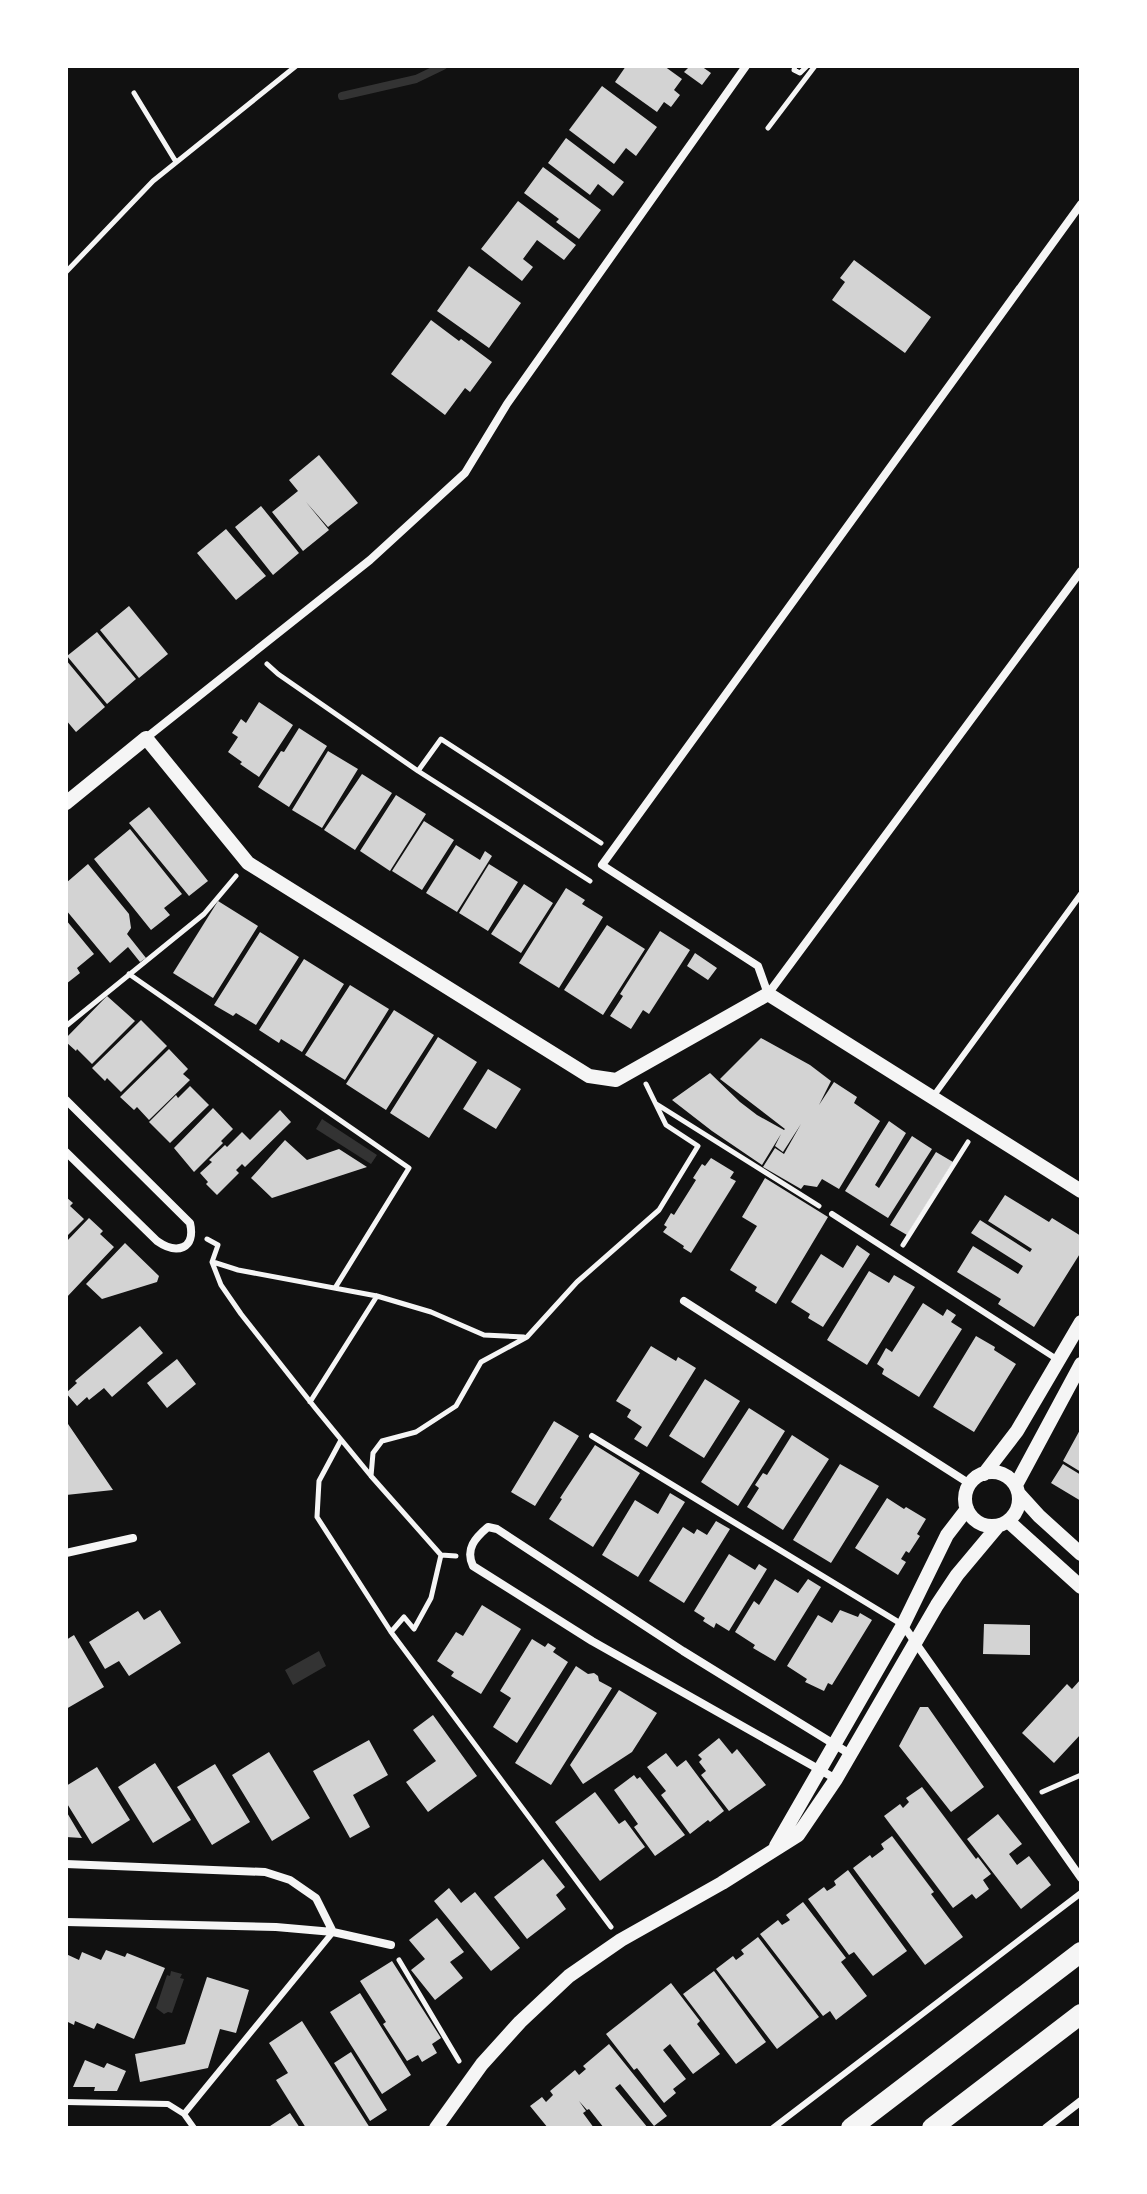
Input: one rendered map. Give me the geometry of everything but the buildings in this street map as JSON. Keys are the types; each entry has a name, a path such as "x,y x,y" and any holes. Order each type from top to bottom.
{"main road":[{"path":"851,2128 1081,1952"},
{"path":"932,2128 1081,2014"}],"street":[{"path":"66,803 370,560 465,473 507,404 746,66"},
{"path":"1081,204 602,865 758,966 768,994 1081,1191"},
{"path":"146,738 248,863 589,1076 616,1080 768,994 1081,571"},
{"path":"66,1100 183,1214 192,1231 185,1246 178,1250 157,1241 66,1152"},
{"path":"684,1301 970,1484"},
{"path":"1003,1524 990,1527 975,1521 965,1500 970,1484 984,1474 1017,1431 1081,1322"},
{"path":"436,2128 482,2064 520,2022 569,1976 621,1940 722,1883 798,1835 836,1779 957,1575 1018,1509 1017,1490 1081,1364"},
{"path":"984,1474 998,1473 1011,1479 1039,1516 1081,1554"},
{"path":"774,1850 903,1625 947,1535 967,1509"},
{"path":"1003,1524 1081,1587"},
{"path":"836,1779 592,1641 473,1566 469,1557 474,1538 488,1527 497,1529 683,1651 850,1754"},
{"path":"66,1553 133,1538"},
{"path":"903,1625 1081,1878"},
{"path":"66,1864 265,1872 290,1880 316,1898 333,1932"},
{"path":"66,1922 276,1927 333,1932 391,1945"},
{"path":"1046,2128 1080,2104"}],"lane":[{"path":"932,1098 1081,894"},
{"path":"832,1214 1058,1360"},
{"path":"592,1436 903,1625"},
{"path":"773,2128 1081,1893"},
{"path":"184,2114 333,1932"},
{"path":"66,2102 168,2104 184,2114 194,2128"}],"path":[{"path":"66,272 153,181 296,66"},
{"path":"795,66 794,70 800,73 807,66"},
{"path":"768,128 815,66"},
{"path":"134,93 176,162"},
{"path":"255,651 278,674 418,771 441,739 612,850"},
{"path":"66,1026 204,914 248,863"},
{"path":"129,974 409,1168 335,1288"},
{"path":"371,1476 373,1453 382,1441 416,1432 456,1406 481,1362 527,1337 577,1282 659,1210 698,1146 666,1125 657,1104 832,1214"},
{"path":"896,1256 978,1126"},
{"path":"192,1231 218,1245 212,1262 221,1285 371,1476 441,1555 469,1557"},
{"path":"212,1262 238,1270 377,1296 431,1312 484,1335 527,1337"},
{"path":"310,1402 377,1296"},
{"path":"341,1440 319,1481 317,1517 391,1632 621,1940"},
{"path":"391,1632 404,1617 414,1629 431,1598 441,1555"},
{"path":"1026,1799 1081,1775"},
{"path":"391,1945 446,2040"}],"shaded area":[{"path":"322,1119 377,1155 371,1164 316,1129"},
{"path":"319,1651 326,1666 293,1685 285,1670"},
{"path":"171,1971 182,1974 180,1978 184,1979 172,2013 164,2014 156,2008"}],"waterway":[{"path":"342,96 416,79 443,66"}]}
